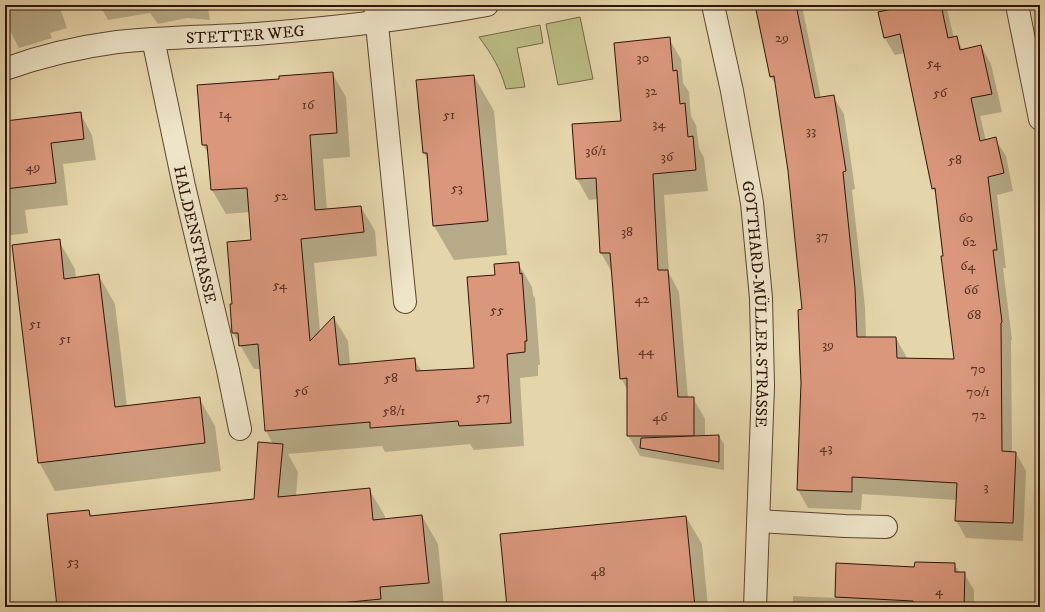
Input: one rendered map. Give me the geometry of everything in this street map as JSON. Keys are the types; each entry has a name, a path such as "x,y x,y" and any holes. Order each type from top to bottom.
{"street":[{"name":"STETTER WEG","path":"5,69 41,57 78,48 118,42 256,34 376,13 487,5"},
{"name":"GOTTHARD-MÜLLER-STRASSE","path":"713,5 732,91 752,203 761,298 763,386 756,607"},
{"path":"1017,5 1040,119"},
{"path":"376,13 405,302"},
{"name":"HALDENSTRASSE","path":"153,39 186,193 228,370 240,429"},
{"path":"759,521 886,527"}],"green space":[{"path":"580,17 593,79 558,85 546,24"},
{"path":"540,25 543,43 517,48 525,87 506,89 495,62 479,37"}],"building":[{"path":"755,5 796,5 815,98 834,95 846,171 843,172 855,288 857,337 896,337 897,358 954,359 941,256 943,256 935,188 932,189 900,34 884,38 878,12 892,9 891,5 941,5 948,38 957,36 960,50 981,45 992,94 971,98 980,141 996,137 1004,173 988,177 997,250 993,250 1002,322 1002,451 1016,452 1013,523 955,521 957,483 852,477 852,492 797,490 801,383 798,310 802,309 788,171 774,76 770,77"},
{"path":"670,37 673,71 677,70 680,104 685,103 688,137 693,136 696,170 653,174 658,270 668,270 678,397 694,397 694,436 627,436 627,378 620,379 610,253 600,253 596,178 576,179 572,124 621,121 614,43"},
{"path":"333,72 337,133 310,135 315,210 361,206 364,232 301,239 310,341 334,316 339,365 415,358 416,371 474,368 467,277 495,275 494,264 519,262 520,274 522,273 527,341 525,341 525,352 507,354 511,423 459,426 458,421 370,428 370,422 265,431 258,344 239,346 238,333 232,333 230,304 232,304 227,242 251,240 247,188 211,190 207,145 202,145 197,85 279,79 279,76"},
{"path":"474,75 488,221 433,226 427,153 423,153 416,80"},
{"path":"81,112 84,139 51,143 56,183 5,189 5,121"},
{"path":"60,239 64,279 99,274 115,407 200,397 205,443 38,463 12,245"},
{"path":"719,435 719,462 640,448 641,438"},
{"path":"258,442 283,444 278,497 370,488 373,520 422,515 429,583 380,587 381,599 299,607 57,607 47,514 89,510 90,516 254,499"},
{"path":"686,516 695,607 507,607 500,534"},
{"path":"915,562 955,563 955,572 965,572 964,607 913,607 913,601 835,597 836,563 914,567"}]}
